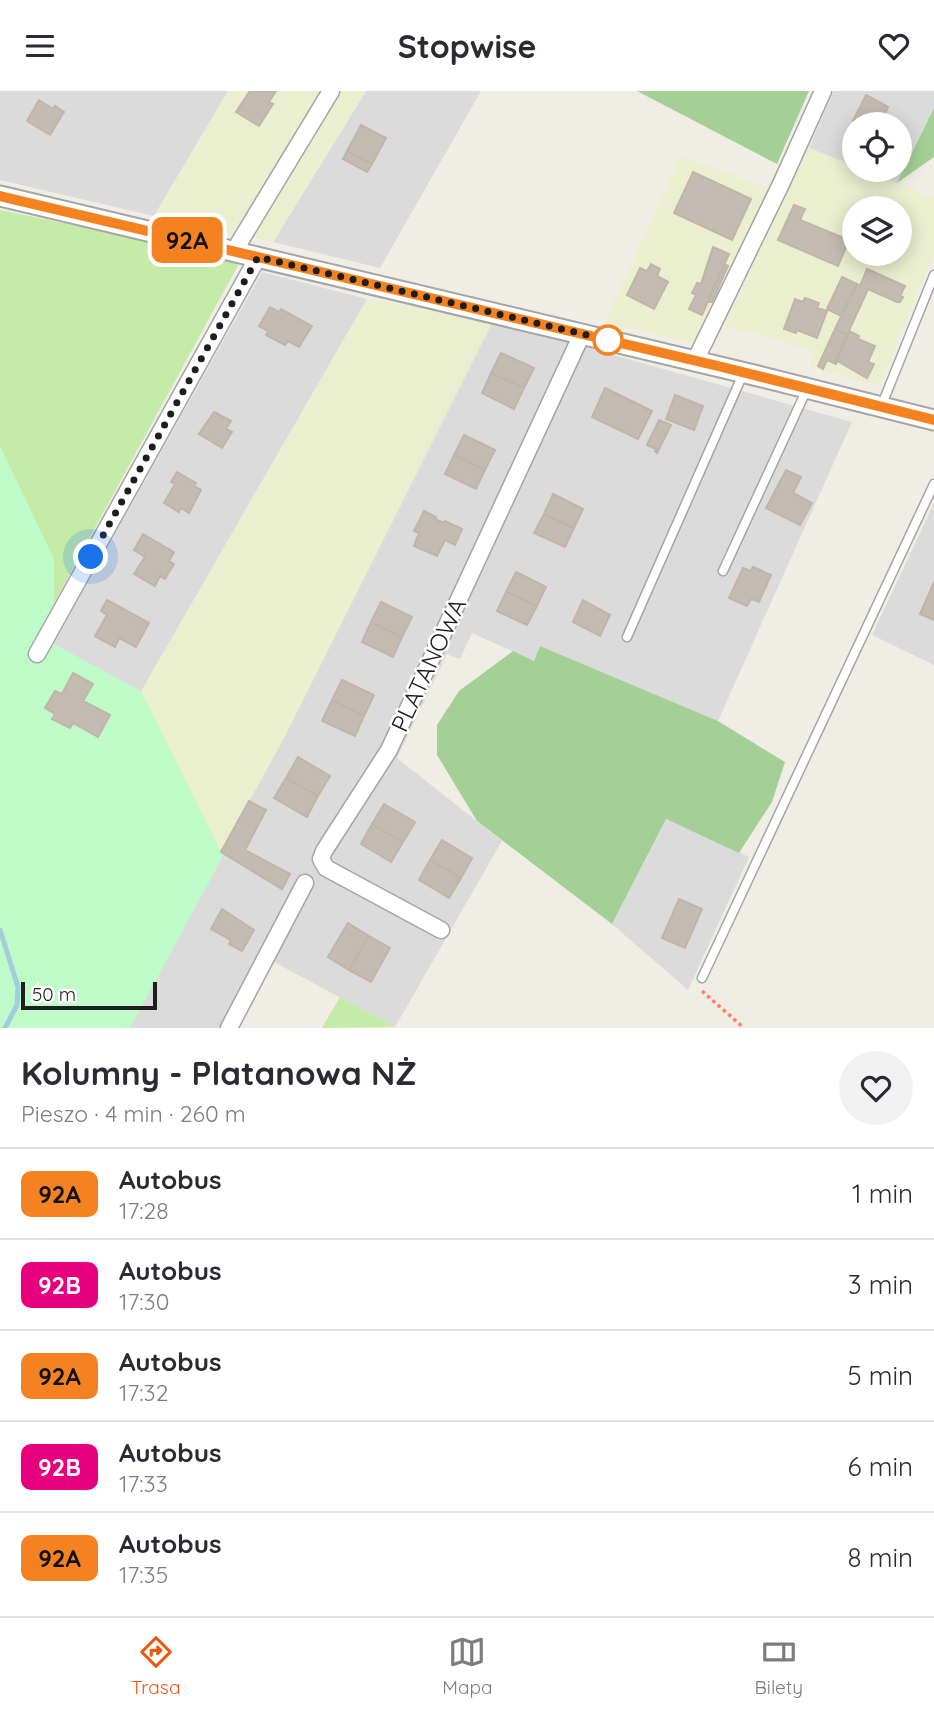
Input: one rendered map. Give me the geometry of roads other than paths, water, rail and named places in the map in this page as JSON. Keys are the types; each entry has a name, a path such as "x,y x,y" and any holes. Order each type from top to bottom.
{"street":[{"path":"236,252 331,91"},
{"path":"695,361 823,91"},
{"path":"0,196 934,420"},
{"path":"37,654 258,257"},
{"name":"PLATANOWA","path":"441,930 326,869 321,859 389,750 582,334"},
{"path":"229,1028 306,883"}],"lane":[{"path":"881,407 934,275"},
{"path":"627,637 744,373"},
{"path":"723,571 807,389"},
{"path":"702,978 934,484"}],"waterway":[{"path":"0,930 18,987 17,1005 5,1028"}]}
